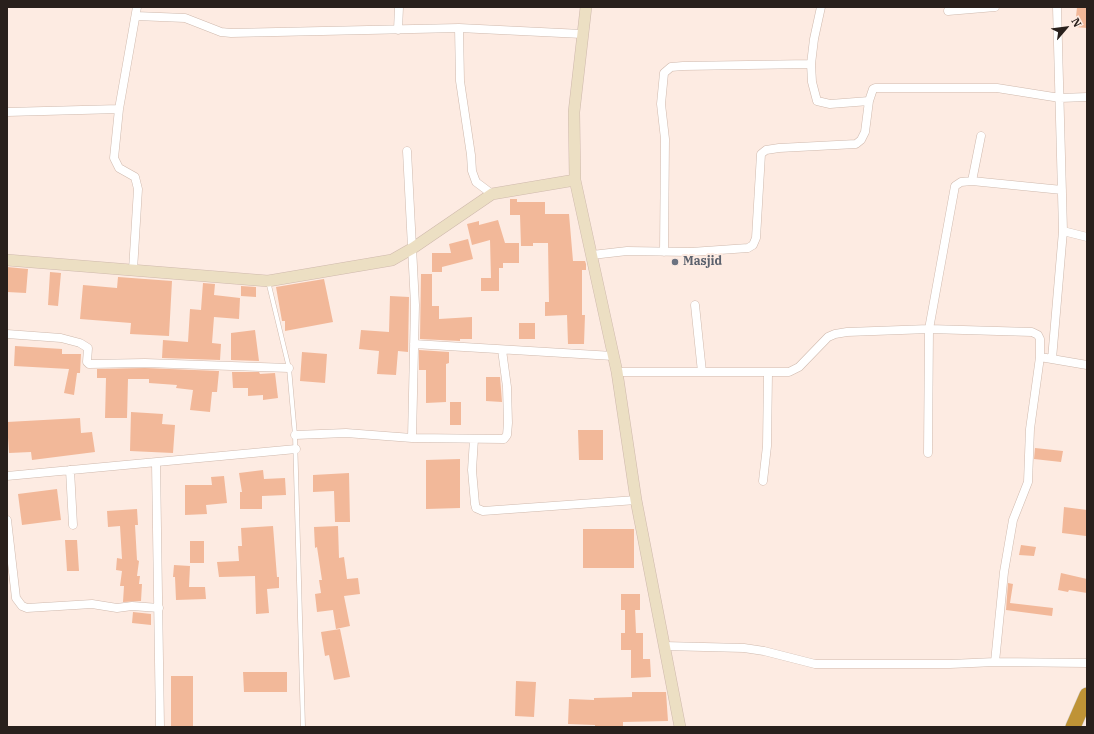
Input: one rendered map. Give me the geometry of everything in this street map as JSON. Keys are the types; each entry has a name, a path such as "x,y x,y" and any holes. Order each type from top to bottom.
{"highway":[{"path":"1073,727 1084,710 1087,695"}],"street":[{"path":"133,270 138,189 135,177 119,168 114,158 119,109 137,7"},
{"path":"398,30 399,7"},
{"path":"586,7 574,112 575,180 617,372 636,500 680,727"},
{"path":"821,7 814,39 811,64 812,82 817,101 830,104 869,101"},
{"path":"948,11 995,7"},
{"path":"1052,359 1063,231 1057,7"},
{"path":"136,16 185,18 221,32 231,33 459,28 582,34"},
{"path":"459,28 460,81 472,171 476,182 492,194"},
{"path":"664,252 665,139 661,104 664,73 671,67 684,66 811,64"},
{"path":"592,255 627,251 664,252 739,250 753,245 756,238 761,154 766,150 779,148 856,144 861,140 865,132 869,101 873,89 881,87 997,88 1060,98 1087,97"},
{"path":"7,112 119,109"},
{"path":"972,181 981,136"},
{"path":"407,151 415,305 412,438"},
{"path":"7,260 268,280 386,261 413,248 492,194 575,180"},
{"path":"928,453 929,328 952,191 955,186 961,182 972,181 1062,190"},
{"path":"1063,231 1087,237"},
{"path":"695,305 702,372"},
{"path":"617,372 768,373 795,370 810,357 828,337 847,332 929,328 1036,332 1040,339 1040,356 1030,429 1028,482 1013,520 1004,572 995,662"},
{"path":"7,334 61,338 80,343 88,348 87,362 89,364 145,363 289,368"},
{"path":"414,344 613,356"},
{"path":"295,435 346,433 412,438 504,439 507,435 507,387 502,350"},
{"path":"1040,356 1087,365"},
{"path":"763,481 767,446 768,373"},
{"path":"474,439 472,470 475,504 476,508 483,511 636,500"},
{"path":"7,476 296,449"},
{"path":"156,463 160,727"},
{"path":"70,470 73,525"},
{"path":"7,520 16,598 22,606 27,608 92,604 116,608 132,606 159,608"},
{"path":"664,646 744,648 764,651 815,664 935,664 995,662 1087,663"}],"lane":[{"path":"268,280 289,368 295,435 303,727"}],"building":[{"path":"1077,7 1087,7 1087,28 1075,27"},
{"path":"510,199 517,199 517,202 545,202 545,214 569,214 573,261 585,261 586,264 586,270 582,270 582,315 585,315 584,344 568,344 567,315 545,316 545,302 549,302 548,243 533,243 533,246 521,246 520,215 510,215"},
{"path":"498,220 505,243 519,243 519,263 503,263 503,268 499,268 499,291 481,291 481,278 491,278 490,240 472,245 467,224 479,221 479,225"},
{"path":"468,239 473,259 442,267 442,272 432,272 432,253 451,253 449,244"},
{"path":"7,267 28,269 26,293 7,292"},
{"path":"50,272 61,273 58,306 48,305"},
{"path":"421,274 432,274 432,306 439,306 439,319 472,317 472,339 460,339 460,341 420,339"},
{"path":"118,277 172,281 169,336 130,334 131,323 80,319 83,285 117,288"},
{"path":"324,279 333,322 285,331 285,321 282,321 276,287"},
{"path":"203,283 215,284 214,295 240,298 239,319 214,317 212,343 221,344 220,360 162,358 163,340 188,342 190,309 201,310"},
{"path":"241,286 256,287 256,297 241,296"},
{"path":"390,296 409,297 408,352 398,351 396,375 377,374 379,351 359,349 361,330 389,332"},
{"path":"519,323 535,323 535,339 519,339"},
{"path":"255,330 259,361 231,360 231,333"},
{"path":"15,346 62,349 62,354 81,354 80,373 77,373 74,395 64,393 69,369 14,366"},
{"path":"419,350 449,352 449,363 446,364 446,402 426,403 426,370 419,370"},
{"path":"302,352 327,354 325,383 300,381"},
{"path":"145,368 219,371 217,392 212,392 210,412 190,410 193,390 176,388 177,385 149,383 149,379 128,379 127,418 105,418 106,378 97,378 97,369"},
{"path":"232,372 259,372 260,374 275,373 278,398 263,400 263,395 248,396 248,388 233,388"},
{"path":"486,377 500,377 502,402 486,401"},
{"path":"450,402 461,402 461,425 450,425"},
{"path":"131,412 163,414 162,424 175,425 173,453 130,451"},
{"path":"80,418 81,433 92,432 95,452 32,460 31,452 9,453 7,422"},
{"path":"578,430 603,430 603,460 579,460"},
{"path":"1035,448 1063,451 1061,462 1034,459"},
{"path":"460,459 460,508 426,509 426,460"},
{"path":"263,470 264,479 285,478 286,495 262,496 262,509 240,509 240,492 242,492 239,473"},
{"path":"349,473 350,522 335,522 334,491 313,492 313,475"},
{"path":"224,476 227,503 206,505 207,514 185,515 185,485 212,485 211,477"},
{"path":"57,489 61,520 22,525 18,494"},
{"path":"1064,507 1087,510 1086,536 1062,533"},
{"path":"137,509 138,525 135,525 137,560 139,561 137,576 140,576 139,584 142,584 141,601 123,602 124,586 120,586 122,571 116,570 117,558 122,559 120,526 108,527 107,511"},
{"path":"273,526 279,588 267,589 269,613 256,614 255,576 219,577 217,562 239,561 238,546 242,546 241,528"},
{"path":"338,526 339,558 344,557 347,579 358,578 360,594 344,596 350,626 336,629 333,610 317,612 315,594 321,593 319,580 322,580 317,547 315,548 314,527"},
{"path":"583,529 634,529 634,568 583,568"},
{"path":"65,540 77,540 79,571 67,571"},
{"path":"190,541 204,541 204,563 190,563"},
{"path":"1021,545 1036,547 1034,556 1019,555"},
{"path":"174,565 190,566 189,587 205,587 206,599 176,600 175,577 173,577"},
{"path":"1061,573 1087,579 1087,593 1058,590"},
{"path":"1008,583 1013,584 1010,603 1053,608 1052,616 1006,610"},
{"path":"621,594 640,594 640,610 635,610 636,633 643,633 643,659 650,659 651,677 631,678 631,650 621,650 621,633 625,633 625,610 621,610"},
{"path":"133,612 151,614 151,625 132,623"},
{"path":"340,629 350,677 334,680 329,655 325,656 321,632"},
{"path":"243,672 287,672 287,692 244,692"},
{"path":"171,676 193,676 193,727 171,727"},
{"path":"516,681 536,682 534,717 515,716"},
{"path":"632,692 666,692 668,721 623,722 623,727 595,727 595,725 568,724 569,699 594,700 594,698 632,697"}],"place":[{"name":"Masjid","path":"675,262"}]}
